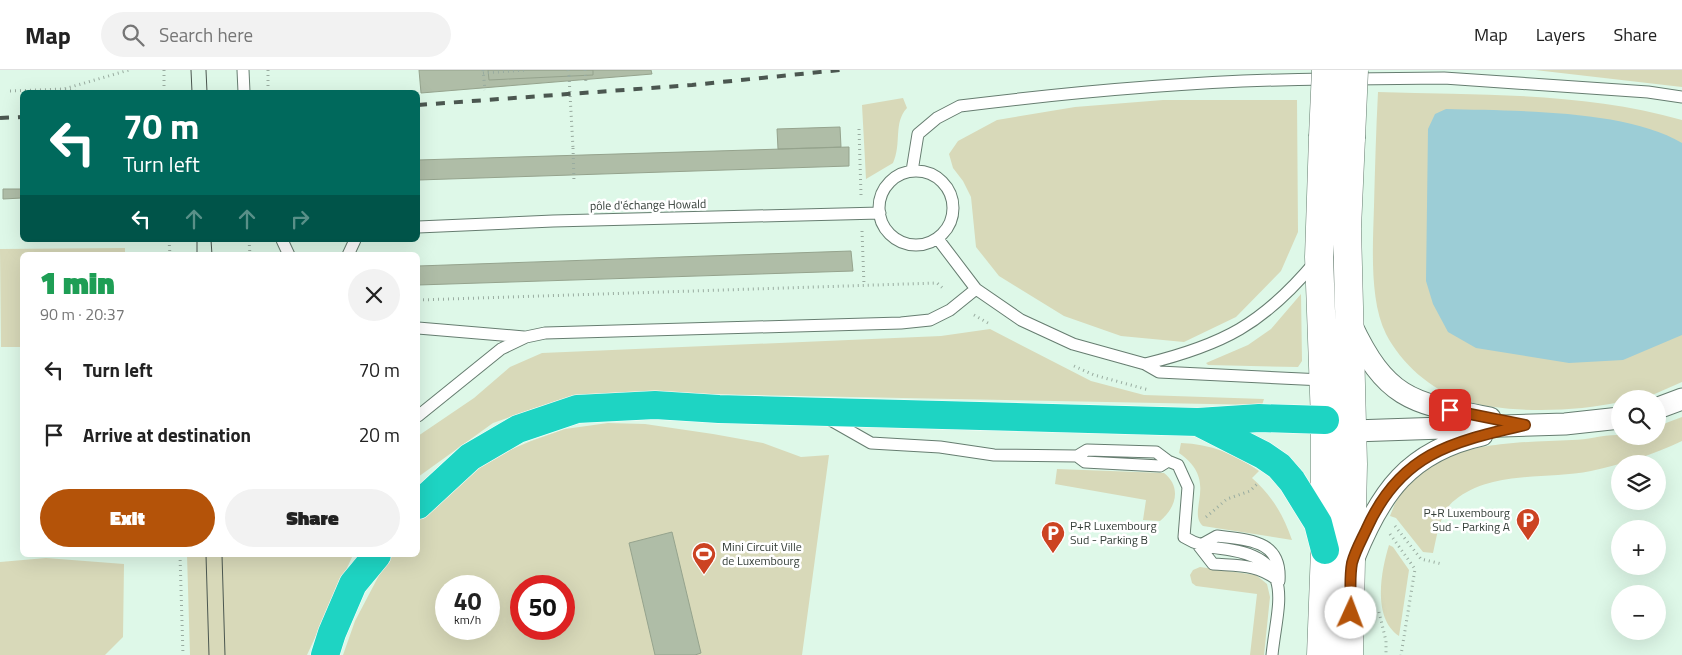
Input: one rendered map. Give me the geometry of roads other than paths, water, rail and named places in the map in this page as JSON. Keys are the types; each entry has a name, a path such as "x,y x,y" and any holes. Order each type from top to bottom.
{"highway":[{"path":"420,503 478,453 518,429 577,409 655,405 1198,422 1259,418 1325,420"},
{"path":"1198,422 1263,455 1279,466 1292,480 1318,523 1325,550"},
{"path":"325,655 332,633 353,584 374,557"}],"main road":[{"path":"1321,655 1325,550 1325,420 1319,257 1323,137 1340,75"},
{"path":"1340,75 1351,138 1347,228 1348,317 1353,431 1349,655"},
{"path":"1325,420 1353,431"}],"street":[{"path":"1348,317 1367,355 1379,373 1403,394 1423,403 1450,410 1525,425"},
{"path":"1666,405 1682,399"},
{"path":"1353,431 1565,424 1611,419"},
{"path":"1352,563 1374,511 1412,466 1440,449 1464,439 1525,425"}],"lane":[{"path":"243,70 244,90"},
{"path":"912,171 918,134 937,118 960,106 1148,88 1340,75 1444,78 1648,92 1682,97"},
{"path":"1648,92 1682,106"},
{"path":"912,171 938,178 950,195 953,205 950,225 945,234 938,239 917,246 905,244 886,230 880,213 880,202 887,185 901,174 912,171"},
{"name":"pôle d'échange Howald","path":"420,227 553,221 880,213"},
{"path":"938,239 976,289 1021,320 1073,344 1145,364 1159,372 1182,375 1323,380"},
{"path":"1145,364 1191,353 1246,328 1289,293 1319,257"},
{"path":"420,414 501,349 526,338 545,333 901,323 930,320 950,310 976,289"},
{"path":"420,328 526,338"},
{"path":"814,411 871,443 940,447 994,456 1076,456 1085,462 1160,466 1168,462 1178,465 1188,487 1184,538 1198,546 1256,556 1266,562 1279,581 1272,655"}],"water":[{"path":"1446,109 1535,112 1600,118 1658,132 1682,143 1682,335 1623,360 1569,363 1476,348 1448,332 1433,304 1426,281 1428,129 1435,114"}],"tram line":[{"path":"191,70 192,90"},
{"path":"206,70 207,90"},
{"path":"197,242 197,252"},
{"path":"211,242 212,252"},
{"path":"206,557 209,655"},
{"path":"222,557 225,655"}],"railway":[{"path":"420,105 692,85 840,70"},
{"path":"0,118 20,117"}],"place":[{"name":"P+R Luxembourg Sud - Parking A","path":"1528,541"},
{"name":"P+R Luxembourg Sud - Parking B","path":"1053,554"},
{"name":"Mini Circuit Ville de Luxembourg","path":"704,575"}]}
